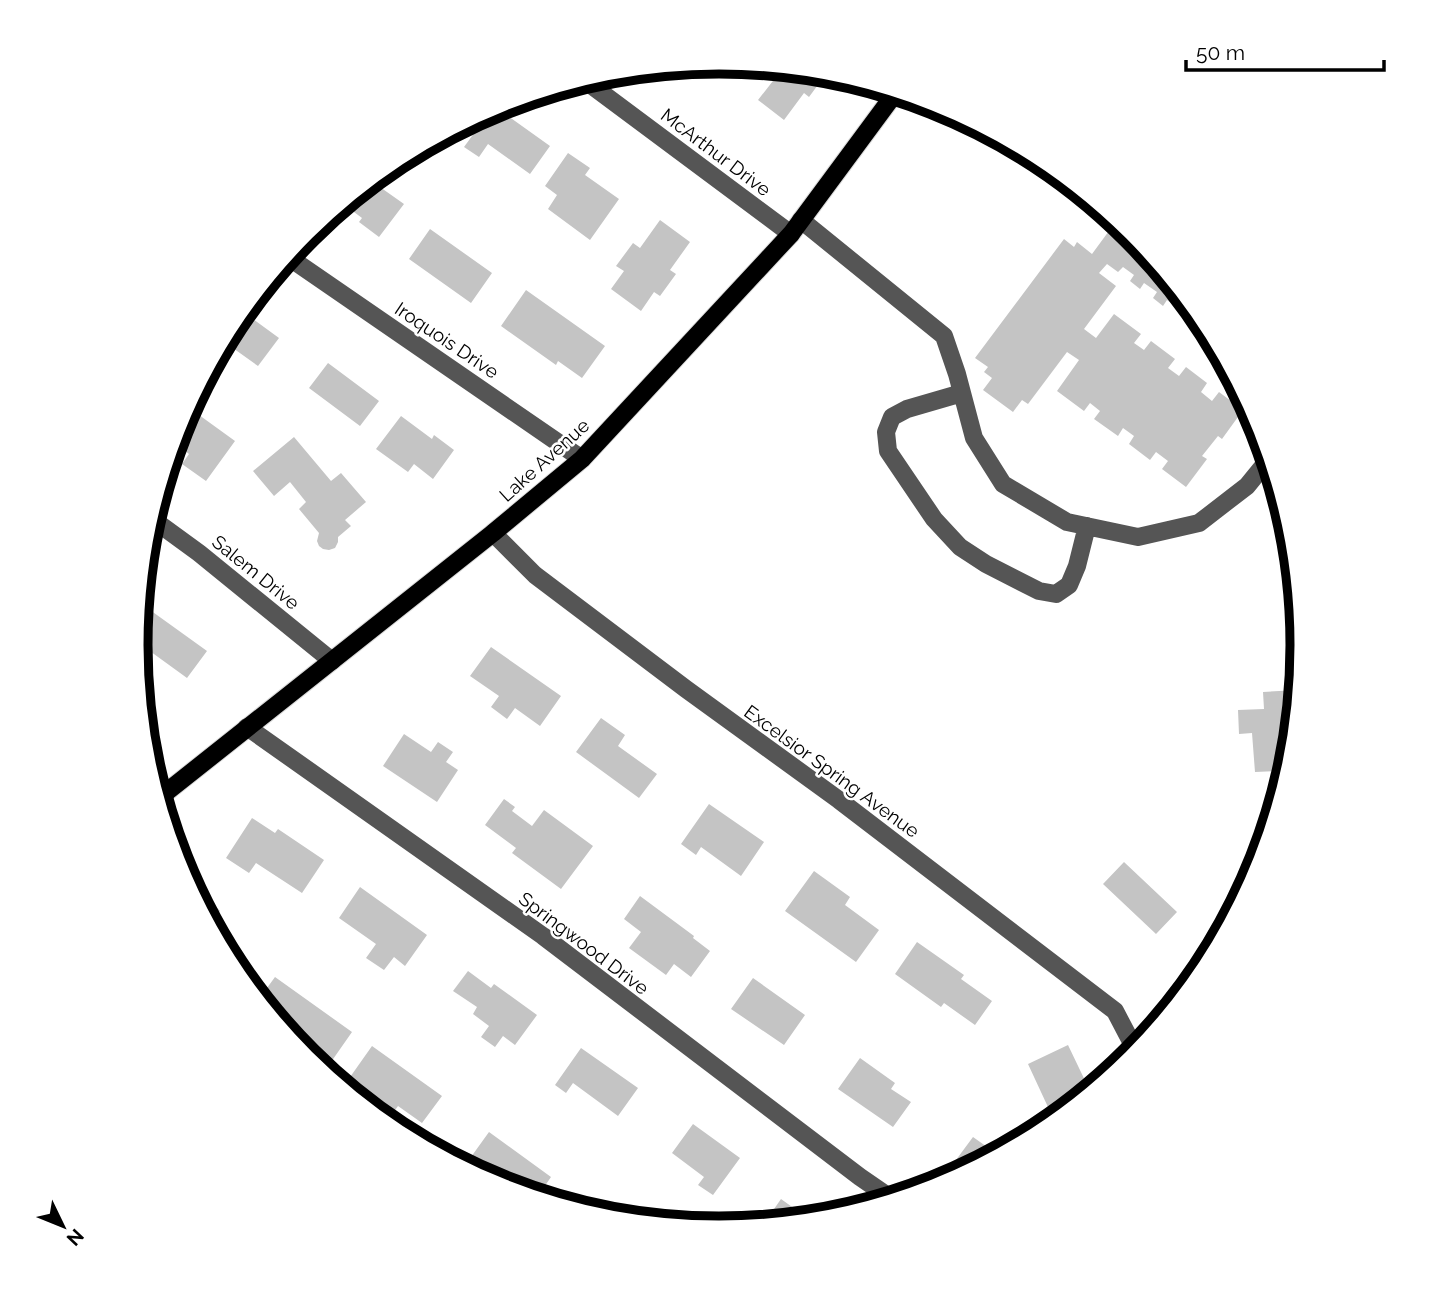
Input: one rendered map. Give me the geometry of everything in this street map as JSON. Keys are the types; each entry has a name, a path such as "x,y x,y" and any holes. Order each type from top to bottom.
{"main road":[{"name":"Lake Avenue","path":"167,791 493,533 582,458 796,227 891,100"}],"street":[{"name":"McArthur Drive","path":"595,87 796,227 944,336 974,438 1003,484 1068,522 1138,537 1199,523 1247,486 1262,468"},
{"name":"Iroquois Drive","path":"296,262 582,458"},
{"path":"962,393 892,417 886,432 888,451 934,520 960,547 986,565 1039,591 1056,594 1069,585 1077,566 1087,526"},
{"name":"Salem Drive","path":"161,525 332,661"},
{"name":"Excelsior Spring Avenue","path":"493,533 546,584 686,690 839,800 1115,1011 1130,1040"},
{"name":"Springwood Drive","path":"247,727 543,936 881,1192"}],"building":[{"path":"776,77 820,82 809,97 804,93 784,120 758,100"},
{"path":"506,115 550,146 530,174 488,144 479,157 464,147 479,126"},
{"path":"568,153 590,168 585,175 619,199 590,240 548,209 557,195 545,186"},
{"path":"378,186 404,204 379,237 359,222 362,218 350,209"},
{"path":"660,220 690,242 670,270 676,274 660,296 654,292 641,311 611,289 624,271 616,266 633,243 640,248"},
{"path":"430,229 492,273 471,303 409,259"},
{"path":"1110,229 1148,268 1183,312 1167,300 1163,306 1153,298 1157,292 1144,283 1140,289 1130,281 1134,275 1123,267 1118,272 1107,264 1099,273 1116,286 1084,329 1096,338 1114,314 1141,334 1134,343 1144,350 1151,341 1175,359 1168,368 1179,376 1186,367 1207,383 1201,392 1212,401 1219,392 1238,406 1241,413 1222,439 1218,436 1202,456 1207,459 1186,487 1162,469 1168,461 1156,452 1150,460 1129,444 1134,436 1123,428 1118,436 1094,419 1100,411 1090,403 1084,411 1057,391 1079,360 1067,352 1028,404 1022,400 1013,412 983,390 992,378 984,372 988,367 975,358 1064,239 1074,247 1077,242 1092,254"},
{"path":"526,290 605,346 582,378 558,361 556,365 501,326"},
{"path":"251,318 279,338 258,366 231,347"},
{"path":"328,363 379,401 360,426 309,388"},
{"path":"197,413 235,441 206,481 182,464 189,454 183,449"},
{"path":"401,416 432,439 434,435 454,450 433,479 414,464 408,472 376,449"},
{"path":"294,437 331,481 341,473 366,502 345,520 351,526 338,537 335,548 329,550 319,546 319,533 299,509 306,502 290,482 274,496 253,471"},
{"path":"149,612 207,651 187,678 148,650"},
{"path":"491,647 561,696 540,726 515,708 507,719 491,707 499,696 470,676"},
{"path":"1288,691 1276,771 1255,772 1252,733 1239,734 1238,710 1264,709 1263,692"},
{"path":"601,718 625,735 618,746 657,774 639,798 576,752"},
{"path":"404,734 431,752 438,742 453,752 446,762 458,770 437,802 383,766"},
{"path":"504,799 515,807 512,811 532,826 544,810 593,846 561,889 512,853 516,848 485,825"},
{"path":"709,804 764,842 741,876 701,847 696,855 681,844"},
{"path":"252,818 275,833 278,829 324,860 302,893 256,863 249,873 226,858"},
{"path":"1124,862 1177,912 1156,934 1103,884"},
{"path":"814,871 850,897 845,905 879,930 856,962 785,911"},
{"path":"360,887 427,935 405,966 394,957 384,970 366,958 376,944 339,918"},
{"path":"207,896 220,911 216,915"},
{"path":"640,896 710,951 691,977 674,964 666,975 629,948 641,932 624,919"},
{"path":"917,942 964,975 961,979 992,1001 975,1025 944,1003 941,1007 895,974"},
{"path":"468,971 491,988 494,984 537,1015 515,1045 503,1036 495,1047 481,1037 489,1026 473,1014 477,1007 453,991"},
{"path":"275,977 352,1032 331,1062 290,1021 265,991"},
{"path":"753,978 805,1015 784,1045 731,1009"},
{"path":"1068,1045 1086,1082 1049,1110 1028,1064"},
{"path":"372,1046 442,1096 422,1123 398,1106 393,1113 349,1079"},
{"path":"581,1048 638,1088 618,1116 573,1083 566,1093 555,1085"},
{"path":"860,1058 895,1083 891,1089 911,1102 893,1127 838,1089"},
{"path":"693,1124 740,1158 713,1195 698,1185 704,1177 672,1153"},
{"path":"489,1132 551,1177 544,1188 500,1172 471,1157"},
{"path":"973,1137 988,1148 972,1157 953,1164"},
{"path":"781,1199 797,1210 794,1211 771,1213"}]}
